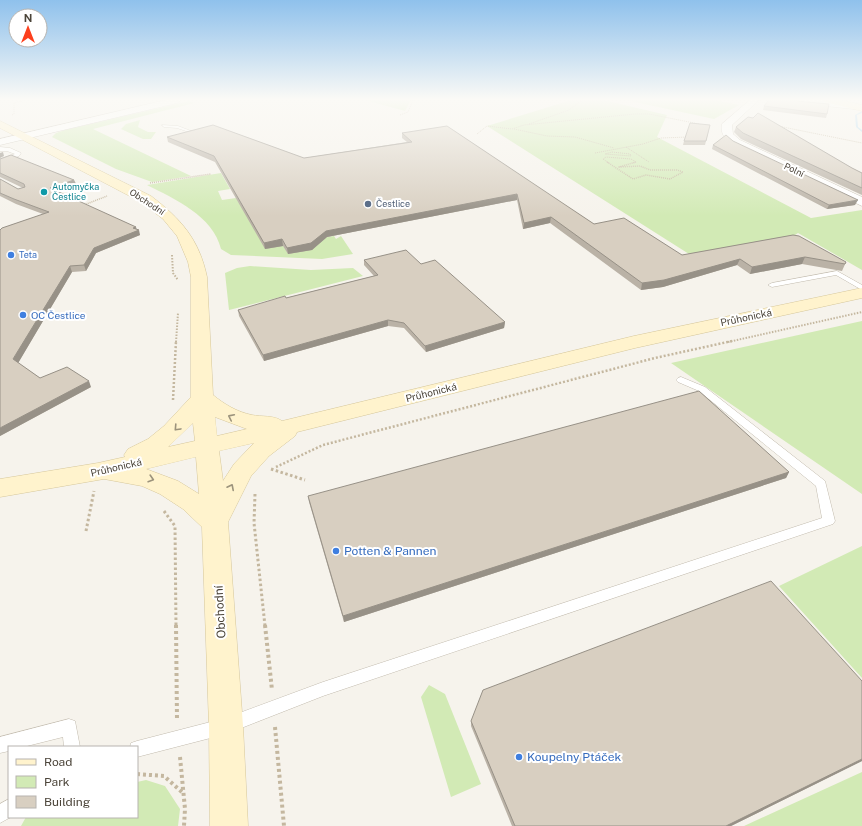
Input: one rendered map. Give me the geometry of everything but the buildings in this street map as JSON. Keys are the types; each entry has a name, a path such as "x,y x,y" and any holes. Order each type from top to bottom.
{"street":[{"path":"0,142 14,139"},
{"name":"Obchodní","path":"29,139 146,200 168,216 184,235 196,262 200,277 202,398 214,523 226,726 229,826"},
{"name":"Polní","path":"732,139 862,202"},
{"name":"Průhonická","path":"0,488 98,484 207,446 634,342 862,293"},
{"path":"98,484 160,443 181,423 202,398 228,416 244,422 265,426 297,425"},
{"path":"98,484 134,475 165,484 190,499 214,523 235,480 249,460 282,434 297,425"}],"lane":[{"path":"0,149 8,149 18,153 17,155 0,161"},
{"path":"0,165 22,159"},
{"path":"772,285 837,273 862,288"},
{"path":"138,749 226,726 330,687 829,521 821,484 702,389 681,380"},
{"path":"0,745 69,727 72,746"}],"path":[{"path":"580,139 616,149"},
{"path":"595,154 659,139"},
{"path":"840,139 862,143"},
{"path":"626,147 649,162"},
{"path":"618,152 620,148"},
{"path":"612,152 630,154 631,156 605,154 612,152"},
{"path":"606,157 636,162 621,165 619,167 626,169 644,165 650,170 677,170 683,172 666,180 648,175 633,179 603,159 606,157"},
{"path":"148,184 211,174"},
{"path":"83,205 112,195 106,191"},
{"path":"171,252 173,273 178,279 178,285"},
{"path":"173,403 178,311"},
{"path":"267,474 271,470 292,458 323,445 655,358 862,312"},
{"path":"86,531 98,484"},
{"path":"255,489 254,523 274,708 284,826"},
{"path":"161,507 175,526 178,739 184,793 184,826"},
{"path":"138,774 164,776 184,793"}],"green space":[{"path":"55,139 113,139 191,176 152,182 116,169"},
{"path":"507,139 660,139 811,218 862,210 862,270 798,233 795,235 689,254"},
{"path":"221,173 230,189 218,191 222,200 236,198 289,254 320,238 334,236 336,239 341,236 353,254 322,259 231,255 221,249 217,237 210,227 192,210 147,185"},
{"path":"250,266 311,270 353,268 363,276 229,310 225,273 237,268"},
{"path":"862,321 862,494 671,363"},
{"path":"862,546 862,678 779,586"},
{"path":"429,685 445,694 481,784 451,797 421,697"},
{"path":"862,772 862,826 744,826"},
{"path":"146,780 165,786 180,809 178,826 21,826 25,818 138,818 138,782"}],"place":[{"name":"Automyčka Čestlice","path":"44,192"},
{"name":"Čestlice","path":"368,204"},
{"name":"Teta","path":"11,255"},
{"name":"OC Čestlice","path":"23,315"},
{"name":"Potten & Pannen","path":"336,551"},
{"name":"Koupelny Ptáček","path":"519,757"}]}
